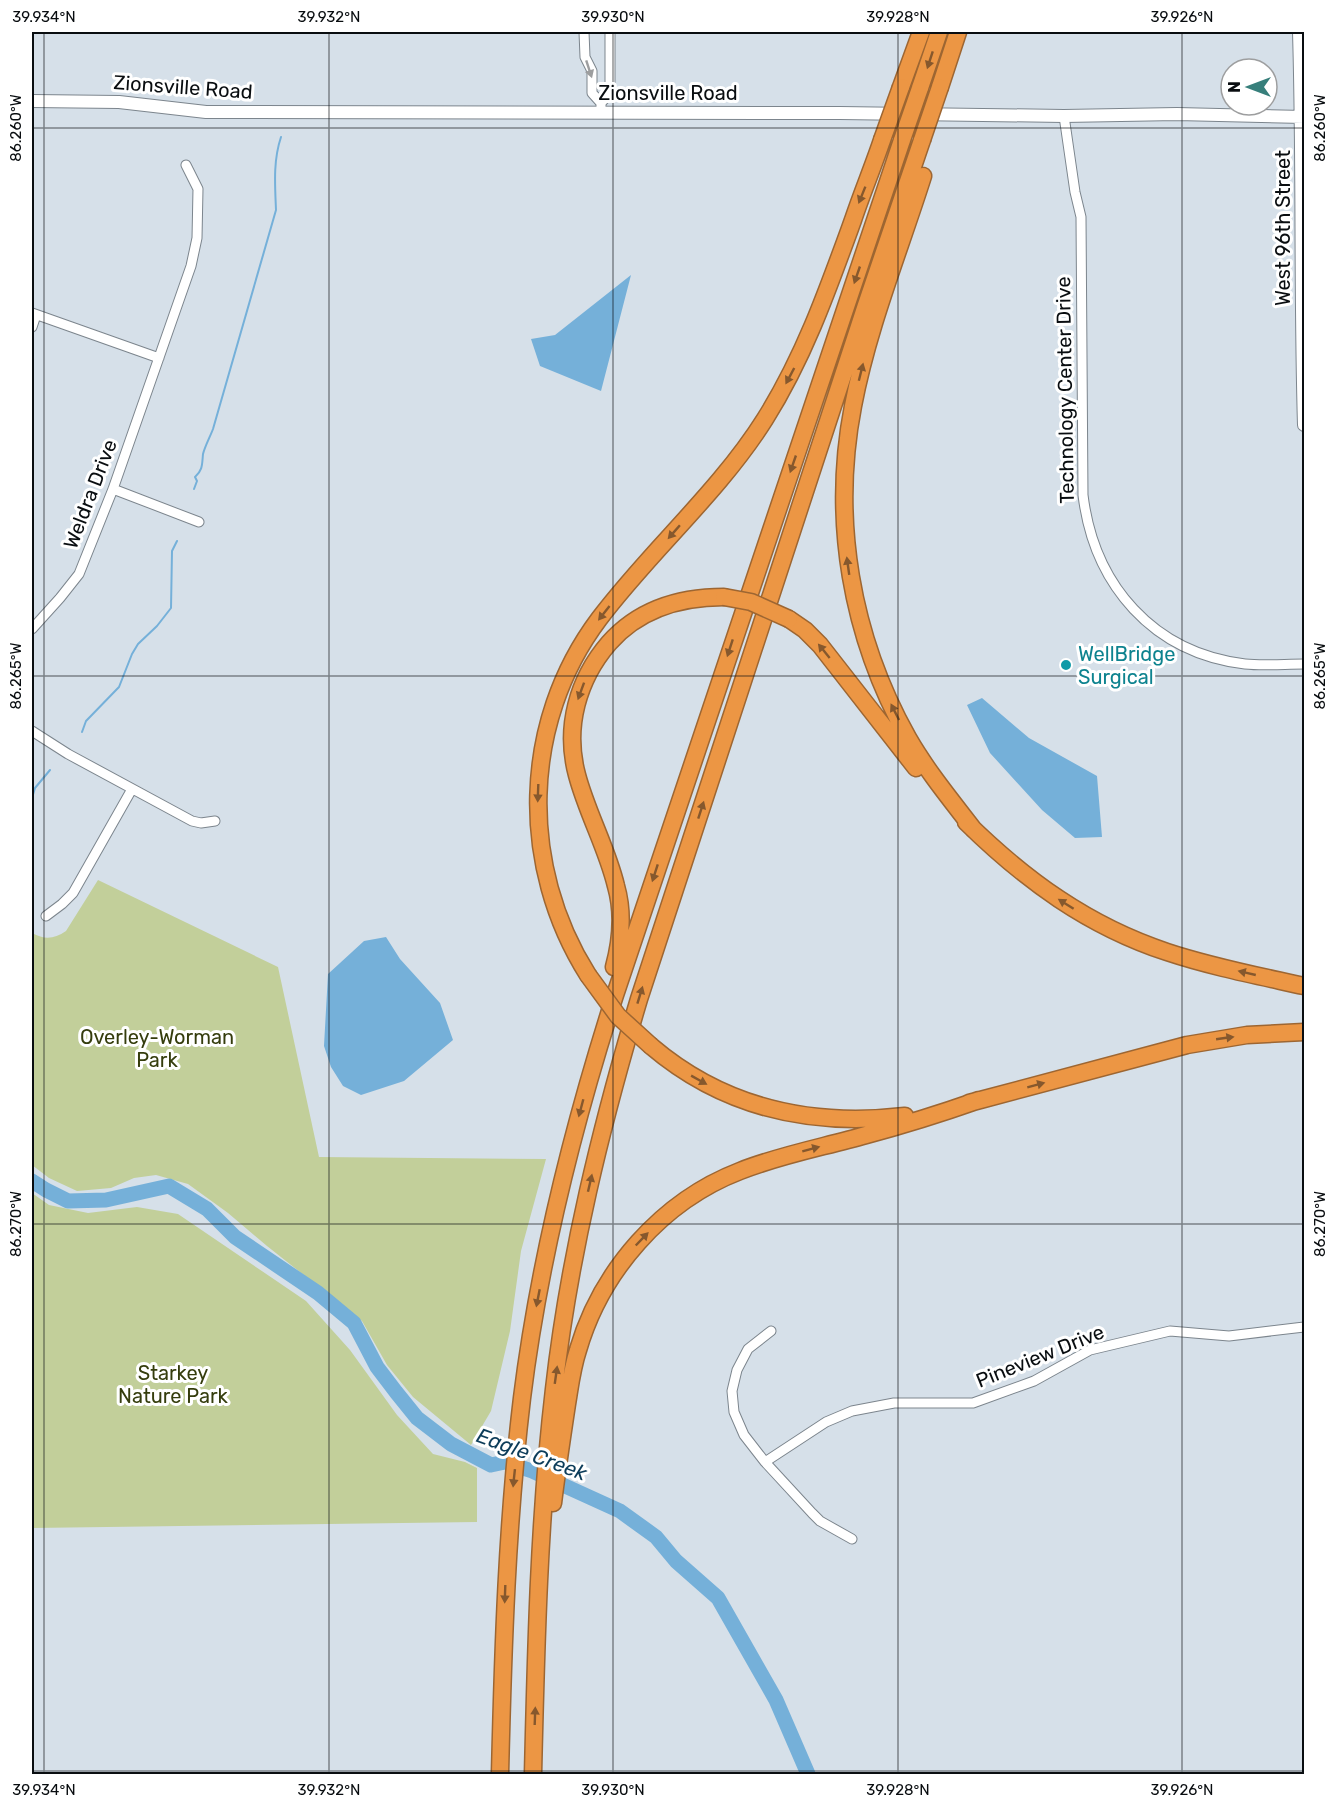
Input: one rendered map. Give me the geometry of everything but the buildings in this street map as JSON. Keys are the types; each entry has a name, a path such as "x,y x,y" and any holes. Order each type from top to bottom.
{"highway":[{"path":"921,32 823,303 799,360 764,421 736,458 599,619 576,655 558,692 547,729 539,773 538,810 541,849 547,882 558,916 588,975 618,1016 651,1046 689,1074 715,1088 750,1103 801,1116 838,1120 906,1116 979,1100 1187,1045 1247,1035 1305,1032"},
{"path":"596,1052 939,32"},
{"path":"946,87 958,32"},
{"path":"533,1774 538,1617 555,1437 557,1364 577,1244 594,1164 616,1076 660,934 865,308 968,32"},
{"path":"928,140 880,302 854,403 849,427 845,471 844,529 855,603 880,683 926,766 974,830"},
{"path":"500,1774 503,1640 509,1536 530,1342 547,1250 596,1052 620,936 620,907 616,886 574,765 572,733 577,700 587,675 614,638 647,613 669,604 695,598 724,597 752,602 789,619 805,630 820,645 933,789 1004,859 1041,888 1080,913 1145,944 1190,959 1305,986"},
{"path":"555,1437 577,1353 594,1308 612,1276 633,1248 672,1211 706,1187 750,1167 927,1118 979,1100"}],"main road":[{"name":"West 96th Street","path":"1299,32 1303,117 1302,317 1305,425"},
{"name":"Zionsville Road","path":"32,101 118,102 206,112 601,108 1064,116 1177,114 1303,117"}],"street":[{"path":"584,32 585,57 592,71 592,93 601,108 610,93 610,32"},
{"name":"Technology Center Drive","path":"1064,116 1081,217 1083,495 1088,529 1098,554 1111,579 1130,606 1145,621 1176,641 1212,657 1245,664 1305,664"},
{"name":"Weldra Drive","path":"32,629 79,574 97,531 191,266 197,238 198,189 186,165"},
{"path":"32,327 34,314 159,358"},
{"path":"112,489 200,522"},
{"path":"32,730 68,754 192,821 201,823 215,821"},
{"path":"46,916 73,893 132,789"},
{"name":"Pineview Drive","path":"765,1462 826,1422 852,1411 894,1402 973,1403 1034,1381 1090,1350 1170,1330 1228,1336 1305,1327"},
{"path":"771,1331 748,1349 737,1370 732,1391 734,1412 744,1435 765,1462 820,1521 852,1539"}],"green space":[{"name":"Overley-Worman Park","path":"98,880 278,967 319,1157 546,1159 521,1251 510,1331 491,1411 471,1445 413,1397 387,1365 362,1321 228,1213 188,1184 156,1175 134,1178 111,1188 77,1191 49,1178 32,1165 32,933 49,938 66,931"},
{"name":"Starkey Nature Park","path":"32,1193 49,1205 88,1213 137,1207 178,1214 306,1301 350,1350 397,1415 433,1454 465,1462 477,1468 477,1522 32,1528"}],"water":[{"path":"631,275 601,391 540,366 531,339 555,335"},
{"path":"982,698 1029,738 1097,776 1102,837 1075,838 1042,810 990,753 967,705"},
{"path":"386,937 400,959 440,1003 453,1040 404,1081 361,1095 343,1086 331,1067 324,1046 328,974 364,941"}],"waterway":[{"path":"194,489 197,481 195,477 202,467 204,451 213,429 276,210 276,164 281,137"},
{"path":"82,732 86,721 119,687 138,644 157,626 171,608 172,551 177,541"},
{"path":"32,798 35,788 50,770"},
{"name":"Eagle Creek","path":"32,1181 68,1201 106,1200 169,1186 207,1209 235,1237 318,1293 354,1323 377,1367 396,1392 417,1418 451,1444 491,1465 505,1462 532,1471 620,1511 656,1537 676,1561 718,1598 776,1700 808,1774"}],"place":[{"name":"WellBridge Surgical","path":"1066,665"}]}
